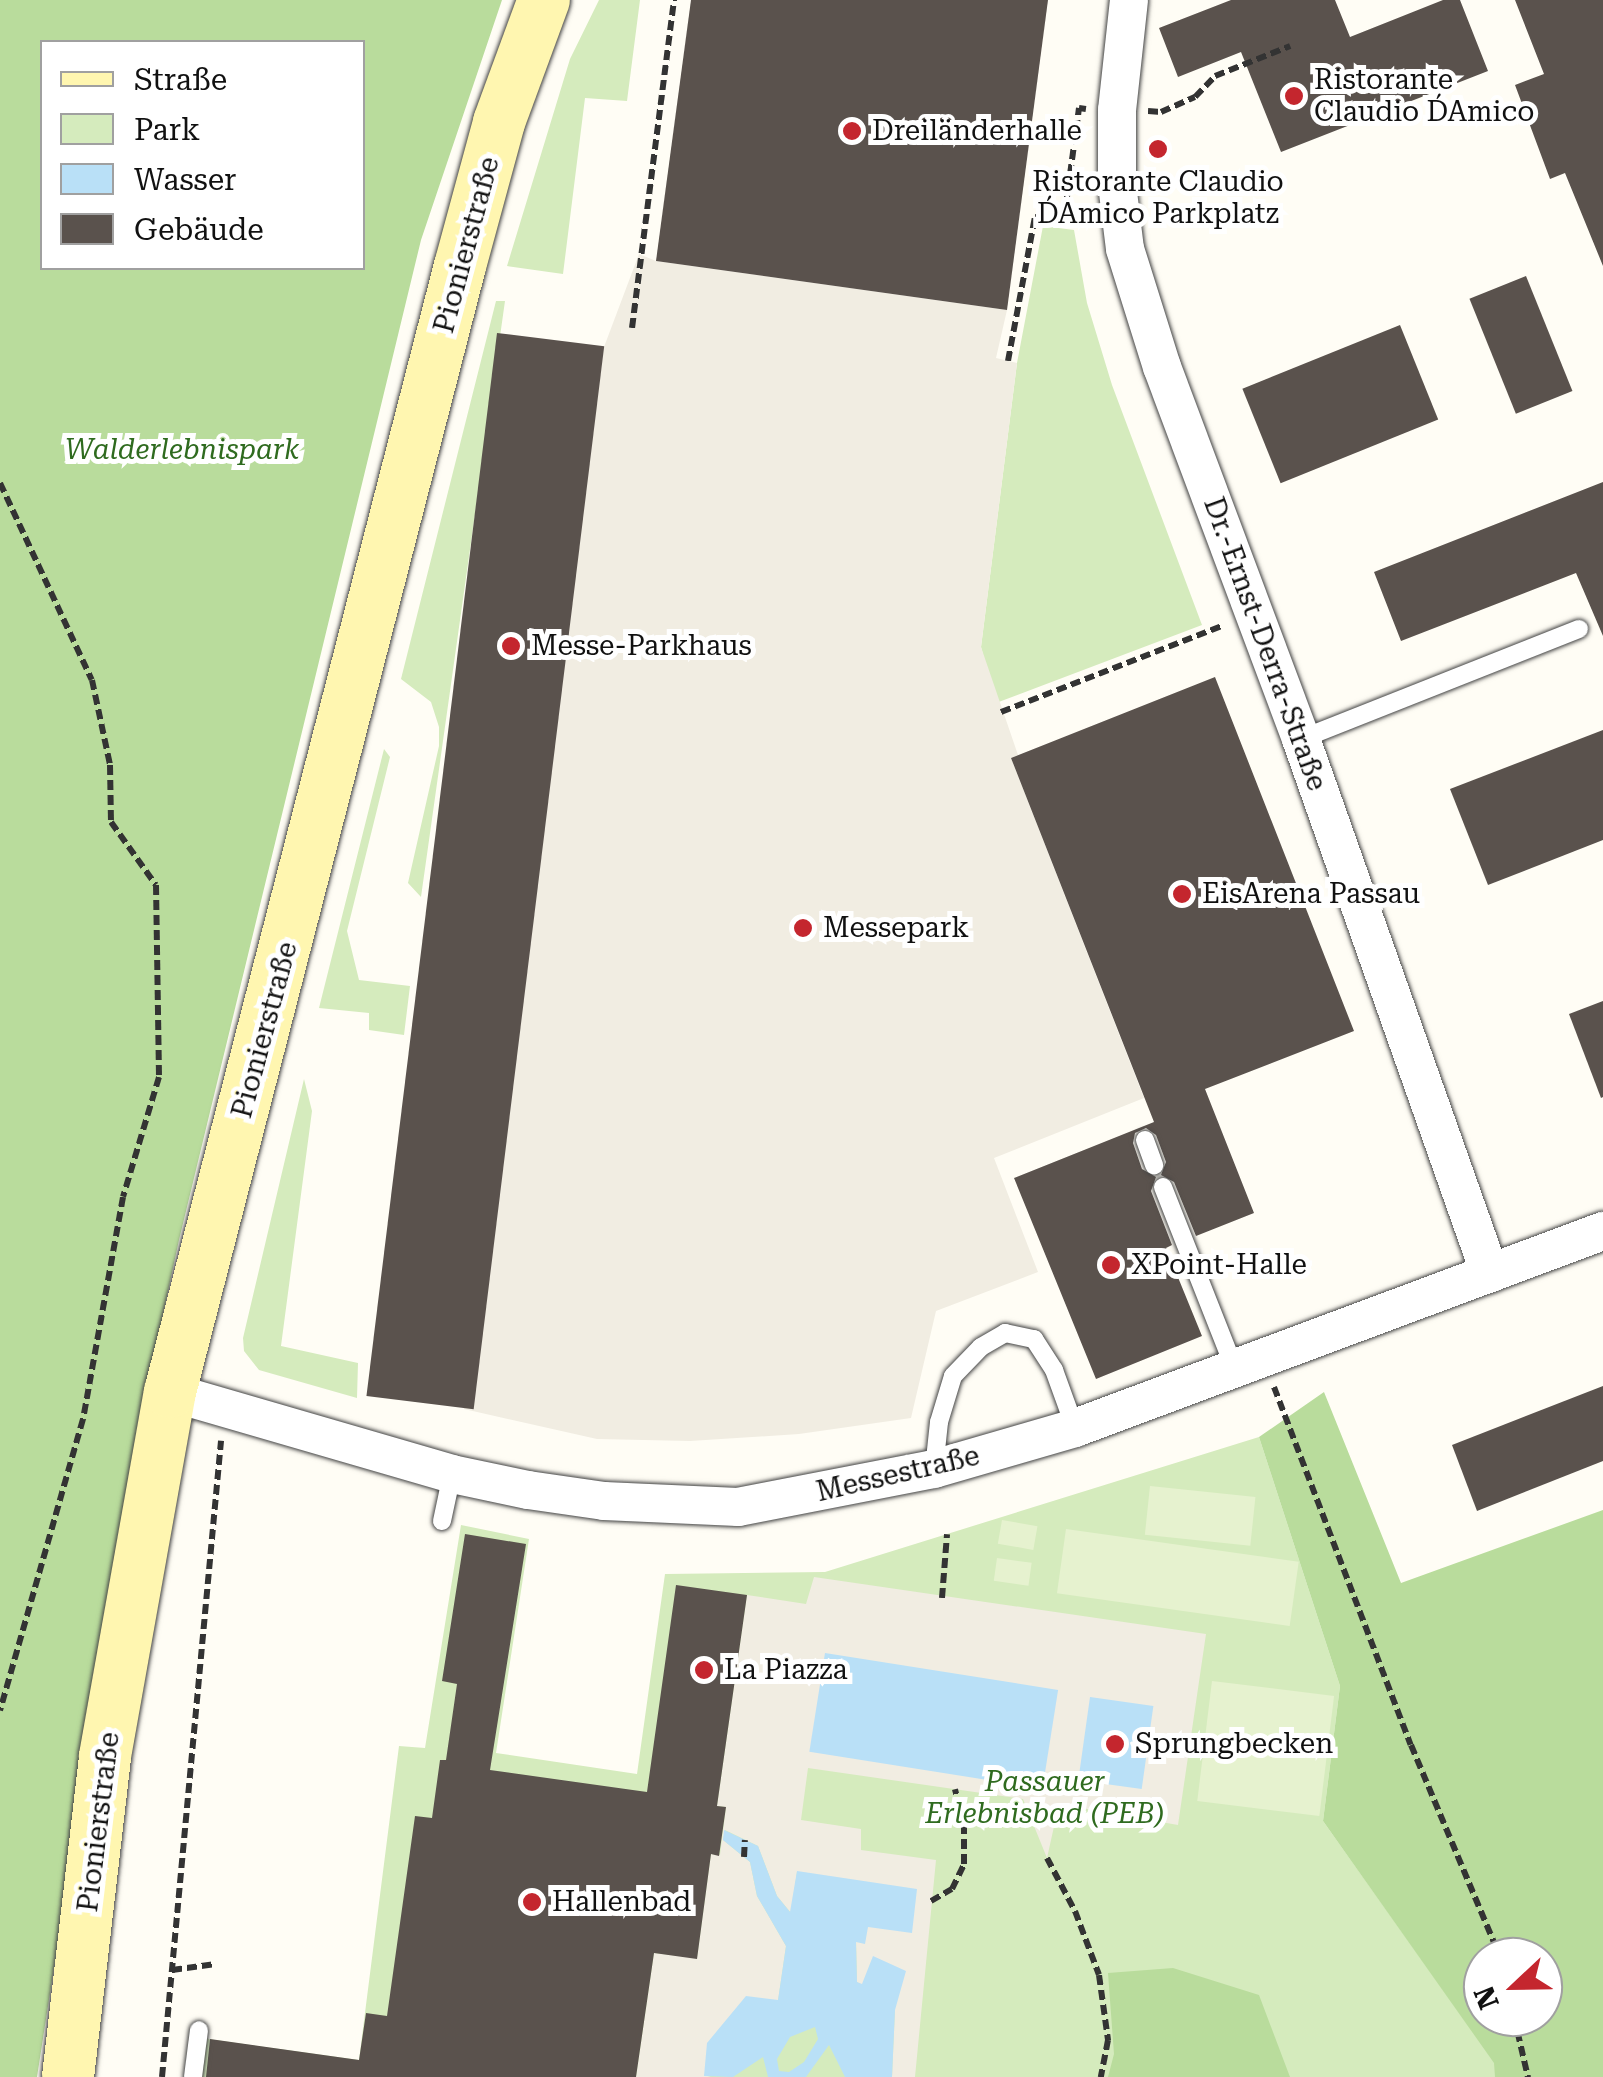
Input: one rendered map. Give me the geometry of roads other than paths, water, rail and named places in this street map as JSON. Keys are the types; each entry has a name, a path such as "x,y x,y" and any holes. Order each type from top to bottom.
{"main road":[{"name":"Pionierstraße","path":"68,2077 105,1756 170,1392 499,122 544,0"}],"street":[{"name":"Dr.-Ernst-Derra-Straße","path":"1129,0 1117,110 1117,184 1125,249 1162,367 1301,739 1490,1274"},
{"name":"Messestraße","path":"170,1392 452,1474 604,1501 738,1507 934,1469 1075,1428 1603,1231"}],"lane":[{"path":"1301,739 1578,629"},
{"path":"1145,1140 1154,1165"},
{"path":"1162,1187 1249,1365"},
{"path":"934,1469 940,1422 953,1376 980,1347 1005,1333 1034,1339 1054,1370 1075,1428"},
{"path":"442,1521 452,1474"},
{"path":"193,2077 199,2030"}],"water":[{"path":"825,1653 1058,1690 1042,1789 809,1752"},
{"name":"Sprungbecken","path":"1090,1697 1153,1706 1142,1789 1078,1780"},
{"path":"724,1830 758,1846 777,1896 790,1912 797,1871 917,1889 912,1933 868,1927 865,1944 856,1942 857,1982 862,1984 873,1956 906,1971 895,2010 892,2077 845,2077 829,2045 806,2077 768,2077 763,2057 733,2077 704,2076 707,2043 746,1996 778,2000 786,1946 757,1896 750,1862 723,1840","holes":["815,2027 818,2039 804,2062 789,2072 779,2071 777,2059 790,2037"]}],"place":[{"name":"Ristorante Claudio D´Amico","path":"1294,96"},
{"name":"Dreiländerhalle","path":"852,131"},
{"name":"Ristorante Claudio D´Amico Parkplatz","path":"1158,149"},
{"name":"Messe-Parkhaus","path":"511,646"},
{"name":"EisArena Passau","path":"1182,894"},
{"name":"Messepark","path":"803,928"},
{"name":"XPoint-Halle","path":"1111,1265"},
{"name":"La Piazza","path":"704,1670"},
{"name":"Sprungbecken","path":"1115,1744"},
{"name":"Hallenbad","path":"532,1902"}],"park label":[{"name":"Walderlebnispark","path":"182,450"},
{"name":"Passauer Erlebnisbad (PEB)","path":"1045,1798"}]}
